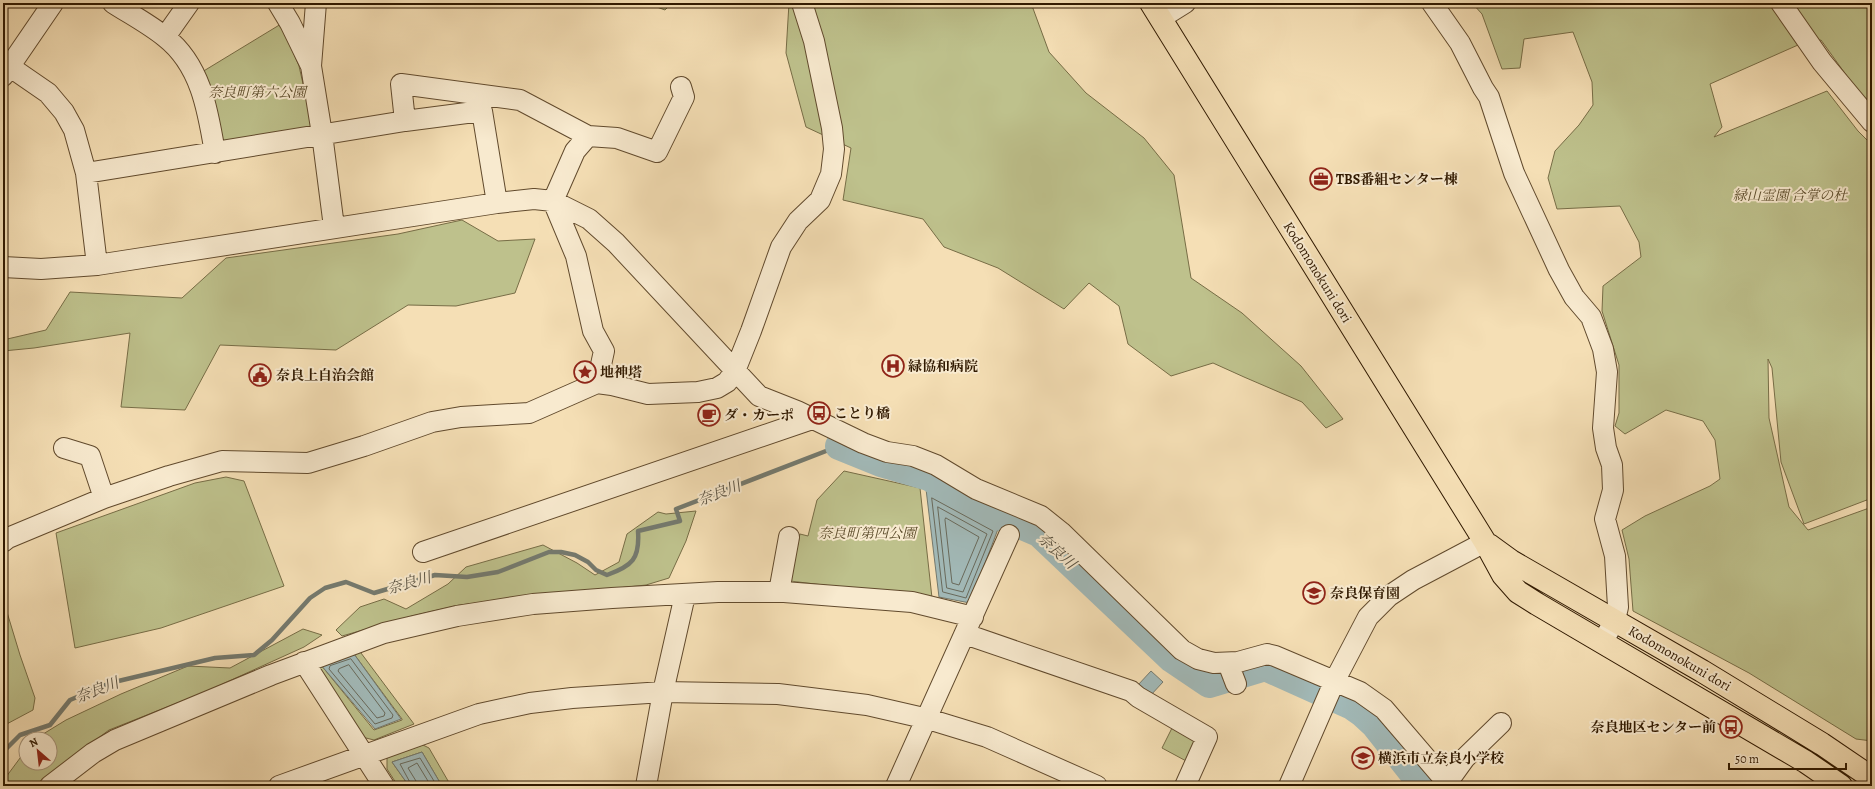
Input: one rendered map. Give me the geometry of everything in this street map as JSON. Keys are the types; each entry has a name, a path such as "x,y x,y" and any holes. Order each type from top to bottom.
{"main road":[{"name":"Kodomonokuni dori","path":"1156,11 1485,542 1503,575 1518,592 1806,762 1841,786"},
{"name":"Kodomonokuni dori","path":"1485,542 1512,561 1615,620 1822,744 1872,778"}],"street":[{"path":"53,3 5,68 48,93 64,112 74,130 86,173 97,265"},
{"path":"113,3 165,37 194,70 209,114 216,153"},
{"path":"165,37 189,3"},
{"path":"278,3 311,66"},
{"path":"316,3 311,66 322,134 334,228"},
{"path":"3,542 8,538 104,498 169,476 222,461 308,463 364,446 432,422 461,417 530,413 597,383 612,385 648,394 698,392 717,388 727,382 735,371 751,331 781,247 798,221 820,200 831,174 834,149 832,128 814,41 802,3"},
{"path":"1156,11 1185,3"},
{"path":"1432,3 1460,43 1489,97 1514,173 1574,297 1591,317 1603,349 1607,372 1603,428 1606,448 1612,465 1613,490 1605,519 1615,556 1618,607 1615,620 1603,641"},
{"path":"1781,3 1822,62 1872,122"},
{"path":"405,121 401,84 520,100 588,136 617,138 657,152 684,97 681,87"},
{"path":"86,173 405,121 482,111 497,203"},
{"path":"588,136 575,151 553,201 576,256 593,331 604,351 597,383"},
{"path":"3,267 41,269 97,265 497,203 534,199 553,201 588,219 616,243 759,396 812,418 863,443 886,452 913,456 936,465 976,489 1041,516 1061,532 1182,650 1198,659 1214,663 1231,673 1267,654 1334,683 1360,692 1384,710 1448,785 1465,758 1497,735"},
{"path":"423,552 812,418"},
{"path":"64,448 90,456 104,498"},
{"path":"896,786 928,719 1009,535"},
{"path":"778,592 789,537"},
{"path":"1289,786 1334,683 1362,627 1374,610 1389,596 1413,580 1485,542"},
{"path":"50,786 93,753 115,740 304,662 384,633 457,616 533,604 718,592 778,592 912,602 1131,691 1138,697 1207,736 1185,786"},
{"path":"646,786 663,692 685,595"},
{"path":"304,662 384,786"},
{"path":"279,786 479,714 530,703 572,698 663,692 778,694 867,705 928,719 987,737 1097,786"}],"green space":[{"path":"646,3 672,3 665,10"},
{"path":"789,3 1031,3 1049,52 1086,93 1144,138 1174,175 1191,278 1242,313 1301,366 1343,419 1326,428 1302,402 1213,363 1171,376 1128,344 1119,306 1089,283 1064,309 998,268 944,247 923,219 843,200 851,148 806,127 786,53"},
{"name":"緑山霊園 合掌の杜","path":"1472,3 1872,3 1872,111 1821,40 1798,45 1710,84 1722,127 1714,137 1827,91 1858,131 1872,145 1872,498 1804,524 1781,462 1772,368 1768,359 1769,418 1789,507 1808,530 1872,507 1872,741 1856,739 1749,673 1633,611 1629,559 1622,530 1645,516 1710,486 1720,479 1715,440 1703,421 1666,410 1625,434 1615,426 1619,413 1619,365 1602,311 1603,286 1641,257 1639,242 1620,206 1557,209 1548,178 1555,151 1579,125 1593,105 1592,82 1573,32 1524,39 1520,68 1502,69 1482,14"},
{"name":"奈良町第六公園","path":"281,24 299,66 312,124 305,131 225,145 219,138 202,72"},
{"path":"462,220 498,241 535,239 515,293 456,306 408,305 336,350 220,345 185,410 121,407 130,333 34,348 3,351 3,340 46,330 70,292 182,298 226,258 398,234"},
{"name":"奈良町第四公園","path":"844,471 920,488 932,598 790,581 800,534 808,536 817,500"},
{"path":"226,477 244,481 284,586 161,628 75,648 56,533 195,483"},
{"path":"696,511 686,541 669,578 646,585 459,605 412,616 342,636 336,630 360,607 384,599 406,609 448,584 466,567 543,545 577,563 595,575 619,562 627,534 658,512 666,514"},
{"path":"3,599 35,698 33,710 3,726"},
{"path":"303,629 322,635 304,647 205,692 109,730 58,769 58,731 48,731 66,720 121,694 188,666 230,668"},
{"path":"358,649 414,724 374,740 362,737 316,667","holes":["354,654 402,719 374,730 321,665"]},
{"path":"1174,724 1193,736 1197,746 1188,762 1162,748"},
{"path":"423,745 429,748 451,786 442,786 422,752 392,762 409,786 398,786 387,769 387,757"},
{"path":"18,761 18,771 56,771 39,786 6,786 6,777"}],"water":[{"path":"926,489 998,529 970,603 939,597"},
{"path":"354,654 401,719 375,729 321,665"},
{"path":"1151,671 1163,682 1150,696 1138,685"},
{"path":"422,752 442,786 409,786 392,762"}],"waterway":[{"name":"奈良川","path":"3,752 20,735 50,725 70,700 110,683 215,658 254,655 272,640 310,598 325,588 346,582 374,593 435,575 467,577 498,572 549,552 561,552 575,555 588,562 596,570 607,575 623,568 633,560 638,548 638,531 680,521 676,509 839,446"},
{"name":"奈良川","path":"839,446 881,463 929,477 992,513 1039,533 1172,659 1209,684 1265,667 1352,706 1375,725 1423,786"}],"place":[{"name":"TBS番組センター棟","path":"1321,179"},
{"name":"緑協和病院","path":"893,366"},
{"name":"地神塔","path":"585,372"},
{"name":"奈良上自治会館","path":"260,375"},
{"name":"ことり橋","path":"819,413"},
{"name":"ダ・カーポ","path":"709,415"},
{"name":"奈良保育園","path":"1314,593"},
{"name":"奈良地区センター前","path":"1731,727"},
{"name":"横浜市立奈良小学校","path":"1363,758"}]}
